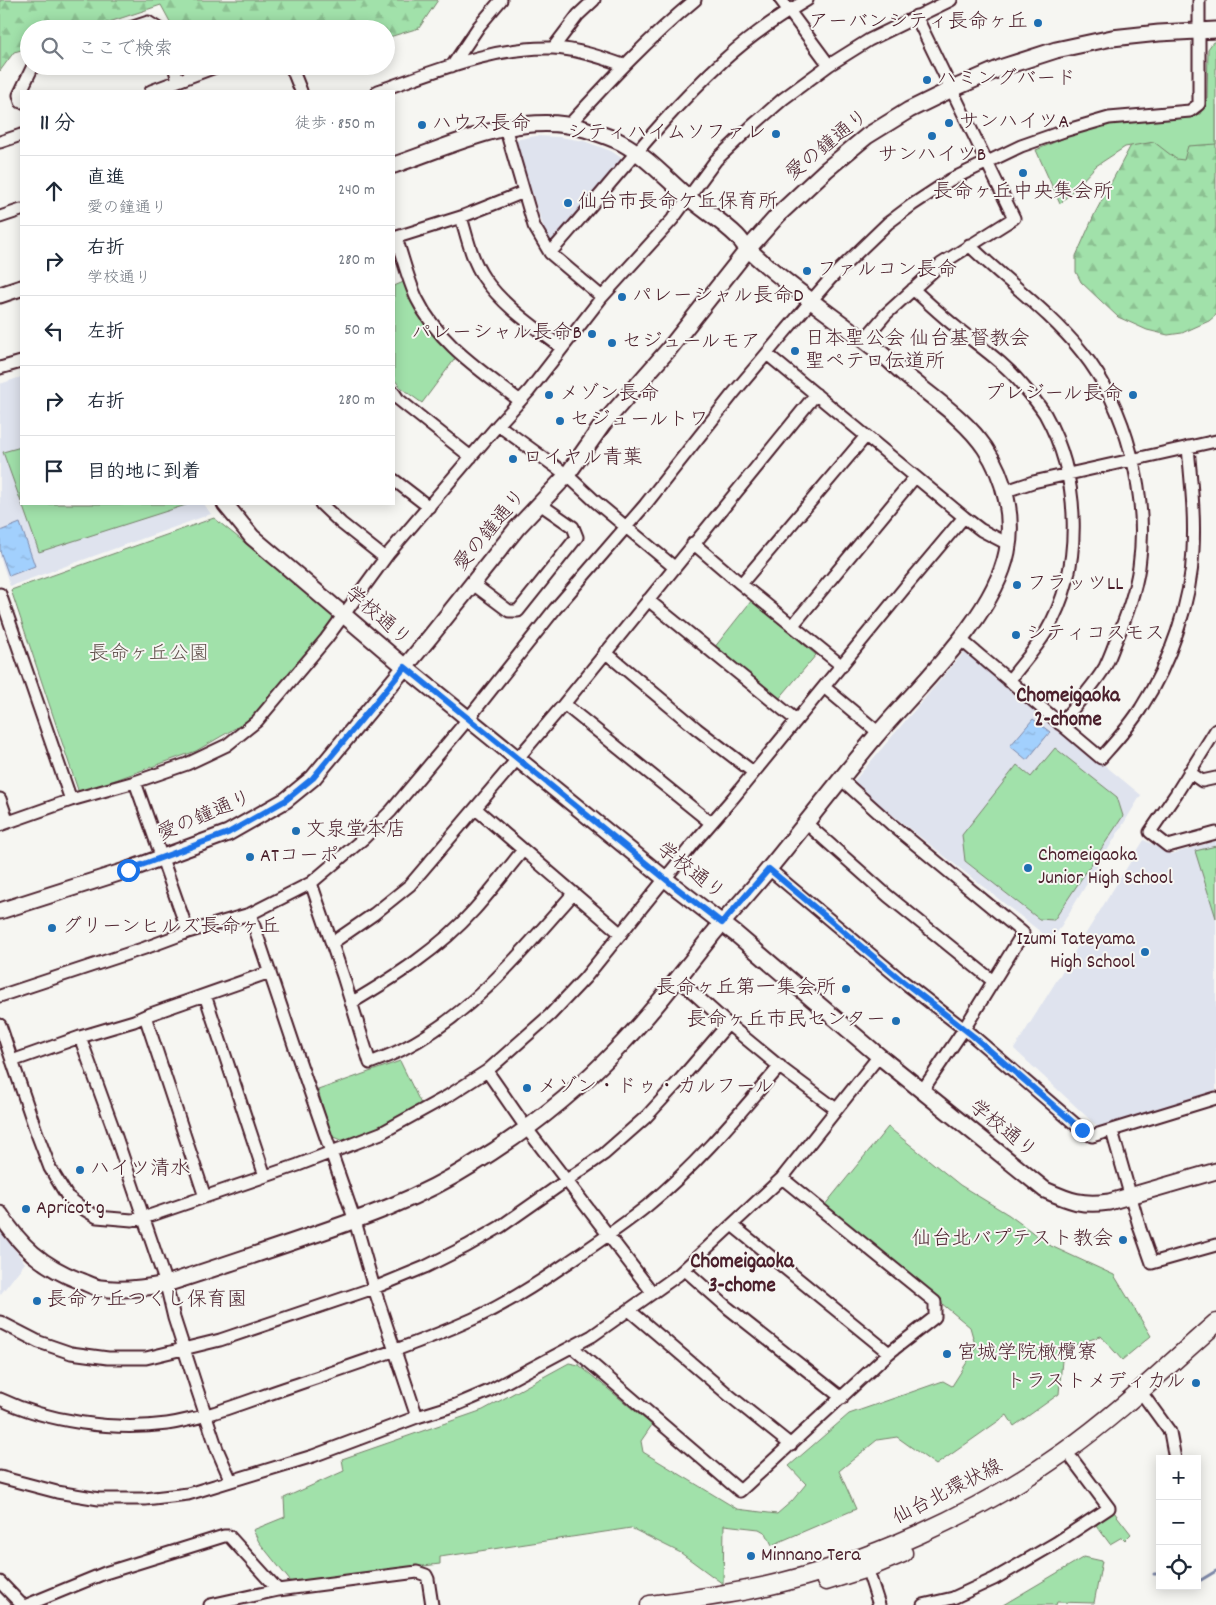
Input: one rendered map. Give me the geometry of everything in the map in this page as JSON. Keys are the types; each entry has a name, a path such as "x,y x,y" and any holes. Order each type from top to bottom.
{"main road":[{"name":"仙台北環状線","path":"650,1605 743,1591 796,1578 878,1550 957,1516 1033,1473 1065,1452 1118,1411 1216,1323"},
{"name":"仙台北環状線","path":"727,1605 789,1592 867,1568 969,1522 1073,1460 1216,1337"}],"street":[{"path":"452,66 479,26 501,0"},
{"path":"553,48 578,14 594,0"},
{"path":"569,125 624,66 670,21 695,0"},
{"path":"781,0 829,65"},
{"path":"550,252 686,96 725,59 759,31 807,0"},
{"path":"0,799 4,824 71,800 135,782 187,764 227,745 258,721 344,615 385,558 520,401 602,297 672,220 716,160 783,99 829,65 869,40 950,0"},
{"path":"0,996 188,932 250,914 311,883 364,838 390,811 468,719 811,301 831,278 888,223 950,180 1021,146 1109,118 1190,111 1199,104 1199,0"},
{"path":"863,340 886,314 941,264 1014,218 916,16"},
{"name":"愛の鐘通り","path":"0,911 228,833 286,800 313,778 517,528 567,475 603,424 669,349 748,249 779,214 826,170 867,136 909,110 952,89 1003,67 1056,50 1112,38 1216,30"},
{"path":"381,90 470,60 510,51 553,48 596,55 624,66"},
{"path":"21,90 28,75"},
{"path":"176,75 178,81"},
{"path":"154,90 194,75"},
{"path":"295,75 301,90"},
{"path":"0,1214 12,1233 35,1257 62,1274 99,1288 138,1289 166,1284 355,1220 402,1202 467,1169 526,1129 595,1072 620,1046 678,980 722,923 769,869 879,733 960,639 996,586 1008,544 1006,491 994,462 974,433 863,340 811,301 748,249 737,236 620,141 569,125 543,122 505,127 395,165"},
{"path":"505,127 534,226 550,252 602,297"},
{"path":"0,142 20,135"},
{"path":"520,401 458,353 436,329 418,300 395,238 461,217 524,192"},
{"path":"0,217 20,210"},
{"path":"461,217 483,277 502,300 562,348"},
{"path":"969,245 990,266 1039,306 1083,353 1102,381 1117,409 1132,460 1138,493 1141,545 1133,596 1105,667 1060,724"},
{"path":"0,295 20,288"},
{"path":"913,289 954,326 1007,368 1024,387 1044,414 1057,442 1068,475 1073,507 1074,540 1070,569 1061,598 1046,632 1009,681"},
{"path":"767,354 964,517 981,530 1008,544"},
{"path":"0,368 20,362"},
{"path":"395,394 398,399 471,456"},
{"path":"332,943 374,914 410,885 564,704 816,394"},
{"path":"498,425 567,475 674,567"},
{"path":"741,584 866,436"},
{"path":"1006,491 1034,482 1216,441"},
{"path":"960,639 1101,758 1141,708 1176,637 1186,596 1193,552 1194,502 1188,447"},
{"path":"793,625 915,477"},
{"path":"395,481 429,507"},
{"path":"473,584 509,611 518,611 577,537 573,528 540,504"},
{"name":"学校通り","path":"227,505 252,537 405,667 722,923 879,1056 1045,1190 1068,1201 1092,1204 1131,1196 1216,1171"},
{"path":"322,505 341,523 385,558"},
{"path":"0,1025 50,1168 67,1196 97,1217 132,1220 143,1218 381,1133 448,1096 487,1071 550,1015 621,934 665,878 964,517"},
{"path":"693,543 842,666"},
{"path":"0,594 71,800"},
{"path":"648,600 796,720"},
{"path":"605,652 697,729 753,772"},
{"path":"824,688 879,733"},
{"path":"564,704 711,823"},
{"path":"1216,730 1150,832 1168,846 1216,833"},
{"path":"1190,772 1202,781 1216,778"},
{"path":"842,780 891,824 1023,932 964,1029 922,1091"},
{"path":"135,782 188,932"},
{"path":"476,809 621,934"},
{"path":"806,823 888,896 993,981"},
{"path":"351,1003 407,968 440,942 473,911 523,850"},
{"path":"769,869 900,979 964,1029 1082,1130 1092,1136 1216,1098"},
{"path":"311,883 370,1063 402,1050 458,1013 515,958 574,894"},
{"path":"250,914 355,1220 374,1288 396,1349 417,1417"},
{"path":"12,1061 80,1037 134,1021 270,972"},
{"path":"678,980 728,1024 836,1108"},
{"path":"205,995 265,1176"},
{"path":"145,1016 205,1197"},
{"path":"0,1322 39,1342 71,1354 108,1358 146,1358 184,1350 374,1288 424,1267 500,1227 604,1154 646,1117 680,1081 728,1024"},
{"path":"80,1037 166,1284 184,1350 230,1481"},
{"path":"0,1477 57,1492 98,1499 145,1499 188,1494 313,1456 417,1417 456,1405 489,1391 572,1347 612,1323 652,1292 685,1270 782,1178 879,1056"},
{"path":"0,1398 56,1418 115,1426 167,1424 206,1414 396,1349 475,1318 532,1287 608,1236 647,1206 687,1170 780,1066"},
{"path":"487,1071 526,1129 652,1292"},
{"path":"1112,1131 1152,1263 1216,1245"},
{"path":"572,1347 602,1375 740,1491 889,1353 935,1317 935,1302 782,1178"},
{"path":"732,1226 889,1353"},
{"path":"685,1270 728,1308 842,1398"},
{"path":"630,1310 730,1396 791,1445"},
{"path":"1146,1399 1170,1432 1174,1455"},
{"path":"923,1605 953,1598 994,1579 1056,1543 1109,1508 1073,1460"},
{"path":"26,1605 105,1573 224,1536 229,1536 278,1590"},
{"path":"867,1568 880,1605"},
{"path":"210,1605 278,1590 417,1572 426,1575 428,1579 432,1605"},
{"path":"0,1582 22,1605"}],"shaded area":[{"name":"仙台市長命ケ丘保育所","path":"536,136 584,141 611,151 632,165 558,242 548,240 514,140"},
{"path":"20,377 20,505 205,505 211,514 10,586 0,557 0,384"},
{"name":"Chomeigaoka Junior High School","path":"965,651 1141,795 1052,941 857,787 854,781"},
{"name":"Izumi Tateyama High School","path":"1144,840 1172,854 1216,841 1216,1090 1099,1128 1014,1049"},
{"path":"0,1230 25,1263 0,1295"}],"green space":[{"path":"0,0 438,0 419,28 395,35 395,20 169,20 161,5 115,20 20,20 20,50 14,52 0,71"},
{"path":"1213,42 1216,42 1216,144 1188,146 1184,160 1176,159 1154,142 1125,147 1096,166 1060,204 1036,150 1081,131 1111,123 1200,114 1207,100 1208,49"},
{"path":"1216,105 1216,315 1209,321 1182,333 1168,335 1147,330 1118,317 1081,282 1076,272 1076,256 1095,213 1138,132 1150,120"},
{"path":"406,281 457,356 422,403 401,388 395,380 395,286"},
{"path":"20,447 20,499 3,452"},
{"path":"22,505 186,505 39,552"},
{"name":"長命ヶ丘公園","path":"214,518 336,616 332,620 334,622 251,719 196,751 79,793 11,590"},
{"path":"752,600 816,655 778,700 714,648"},
{"path":"1055,748 1117,797 1123,816 1054,920 1039,919 965,861 962,835 1017,765 1031,777"},
{"path":"1216,846 1216,918 1195,851"},
{"path":"400,1061 421,1104 382,1126 343,1141 331,1136 318,1090"},
{"path":"888,1127 960,1185 1009,1215 1051,1246 1114,1275 1151,1336 1122,1360 1101,1336 1063,1349 1059,1394 1014,1426 1007,1415 936,1465 897,1437 877,1440 839,1471 856,1509 772,1545 766,1533 759,1529 724,1525 723,1584 681,1553 631,1528 440,1557 440,1564 291,1582 259,1542 253,1530 285,1517 284,1498 344,1471 342,1459 483,1410 569,1363 579,1365 652,1425 641,1441 643,1452 737,1509 777,1514 792,1501 806,1484 789,1466 849,1414 943,1381 952,1386 976,1348 970,1327 824,1206"},
{"path":"1114,1512 1131,1534 1125,1540 1122,1537 1110,1544 1096,1525"},
{"path":"1084,1557 1102,1561 1094,1603 1057,1602 1056,1605 1003,1605"}],"water":[{"path":"20,523 35,566 9,576 0,551 0,531"},
{"path":"1033,719 1050,732 1027,760 1010,746"}],"waterway":[{"path":"1201,1580 1216,1571"}],"place":[{"name":"アーバンシティ長命ヶ丘","path":"1038,23"},
{"name":"ハミングバード","path":"927,80"},
{"name":"サンハイツA","path":"949,123"},
{"name":"ハウス長命","path":"422,125"},
{"name":"シティハイムソファレ","path":"776,134"},
{"name":"サンハイツB","path":"932,136"},
{"name":"長命ヶ丘中央集会所","path":"1023,173"},
{"name":"仙台市長命ケ丘保育所","path":"568,203"},
{"name":"ファルコン長命","path":"807,271"},
{"name":"パレーシャル長命D","path":"622,297"},
{"name":"パレーシャル長命B","path":"592,334"},
{"name":"セジュールモア","path":"612,343"},
{"name":"日本聖公会 仙台基督教会 聖ペテロ伝道所","path":"795,351"},
{"name":"メゾン長命","path":"549,395"},
{"name":"プレジール長命","path":"1133,395"},
{"name":"セジュールトワ","path":"560,421"},
{"name":"ロイヤル青葉","path":"513,459"},
{"name":"フラッツLL","path":"1017,585"},
{"name":"シティコスモス","path":"1016,635"},
{"name":"文泉堂本店","path":"296,831"},
{"name":"ATコーポ","path":"250,857"},
{"name":"Chomeigaoka Junior High School","path":"1028,868"},
{"name":"グリーンヒルズ長命ヶ丘","path":"52,928"},
{"name":"Izumi Tateyama High School","path":"1145,952"},
{"name":"長命ヶ丘第一集会所","path":"846,989"},
{"name":"長命ヶ丘市民センター","path":"896,1021"},
{"name":"メゾン・ドゥ・カルフール","path":"527,1088"},
{"name":"ハイツ清水","path":"80,1170"},
{"name":"Apricot g","path":"26,1209"},
{"name":"仙台北バプテスト教会","path":"1123,1240"},
{"name":"長命ヶ丘つくし保育園","path":"37,1301"},
{"name":"宮城学院橄欖寮","path":"947,1354"},
{"name":"トラストメディカル","path":"1196,1383"},
{"name":"Minnano Tera","path":"751,1556"}],"district":[{"name":"Chomeigaoka 2-chome","path":"1068,709"},
{"name":"Chomeigaoka 3-chome","path":"742,1275"}],"route":[{"path":"128,870 228,833 286,800 313,778 405,667 722,923 769,869 900,979 973,1036 1082,1130"}]}
